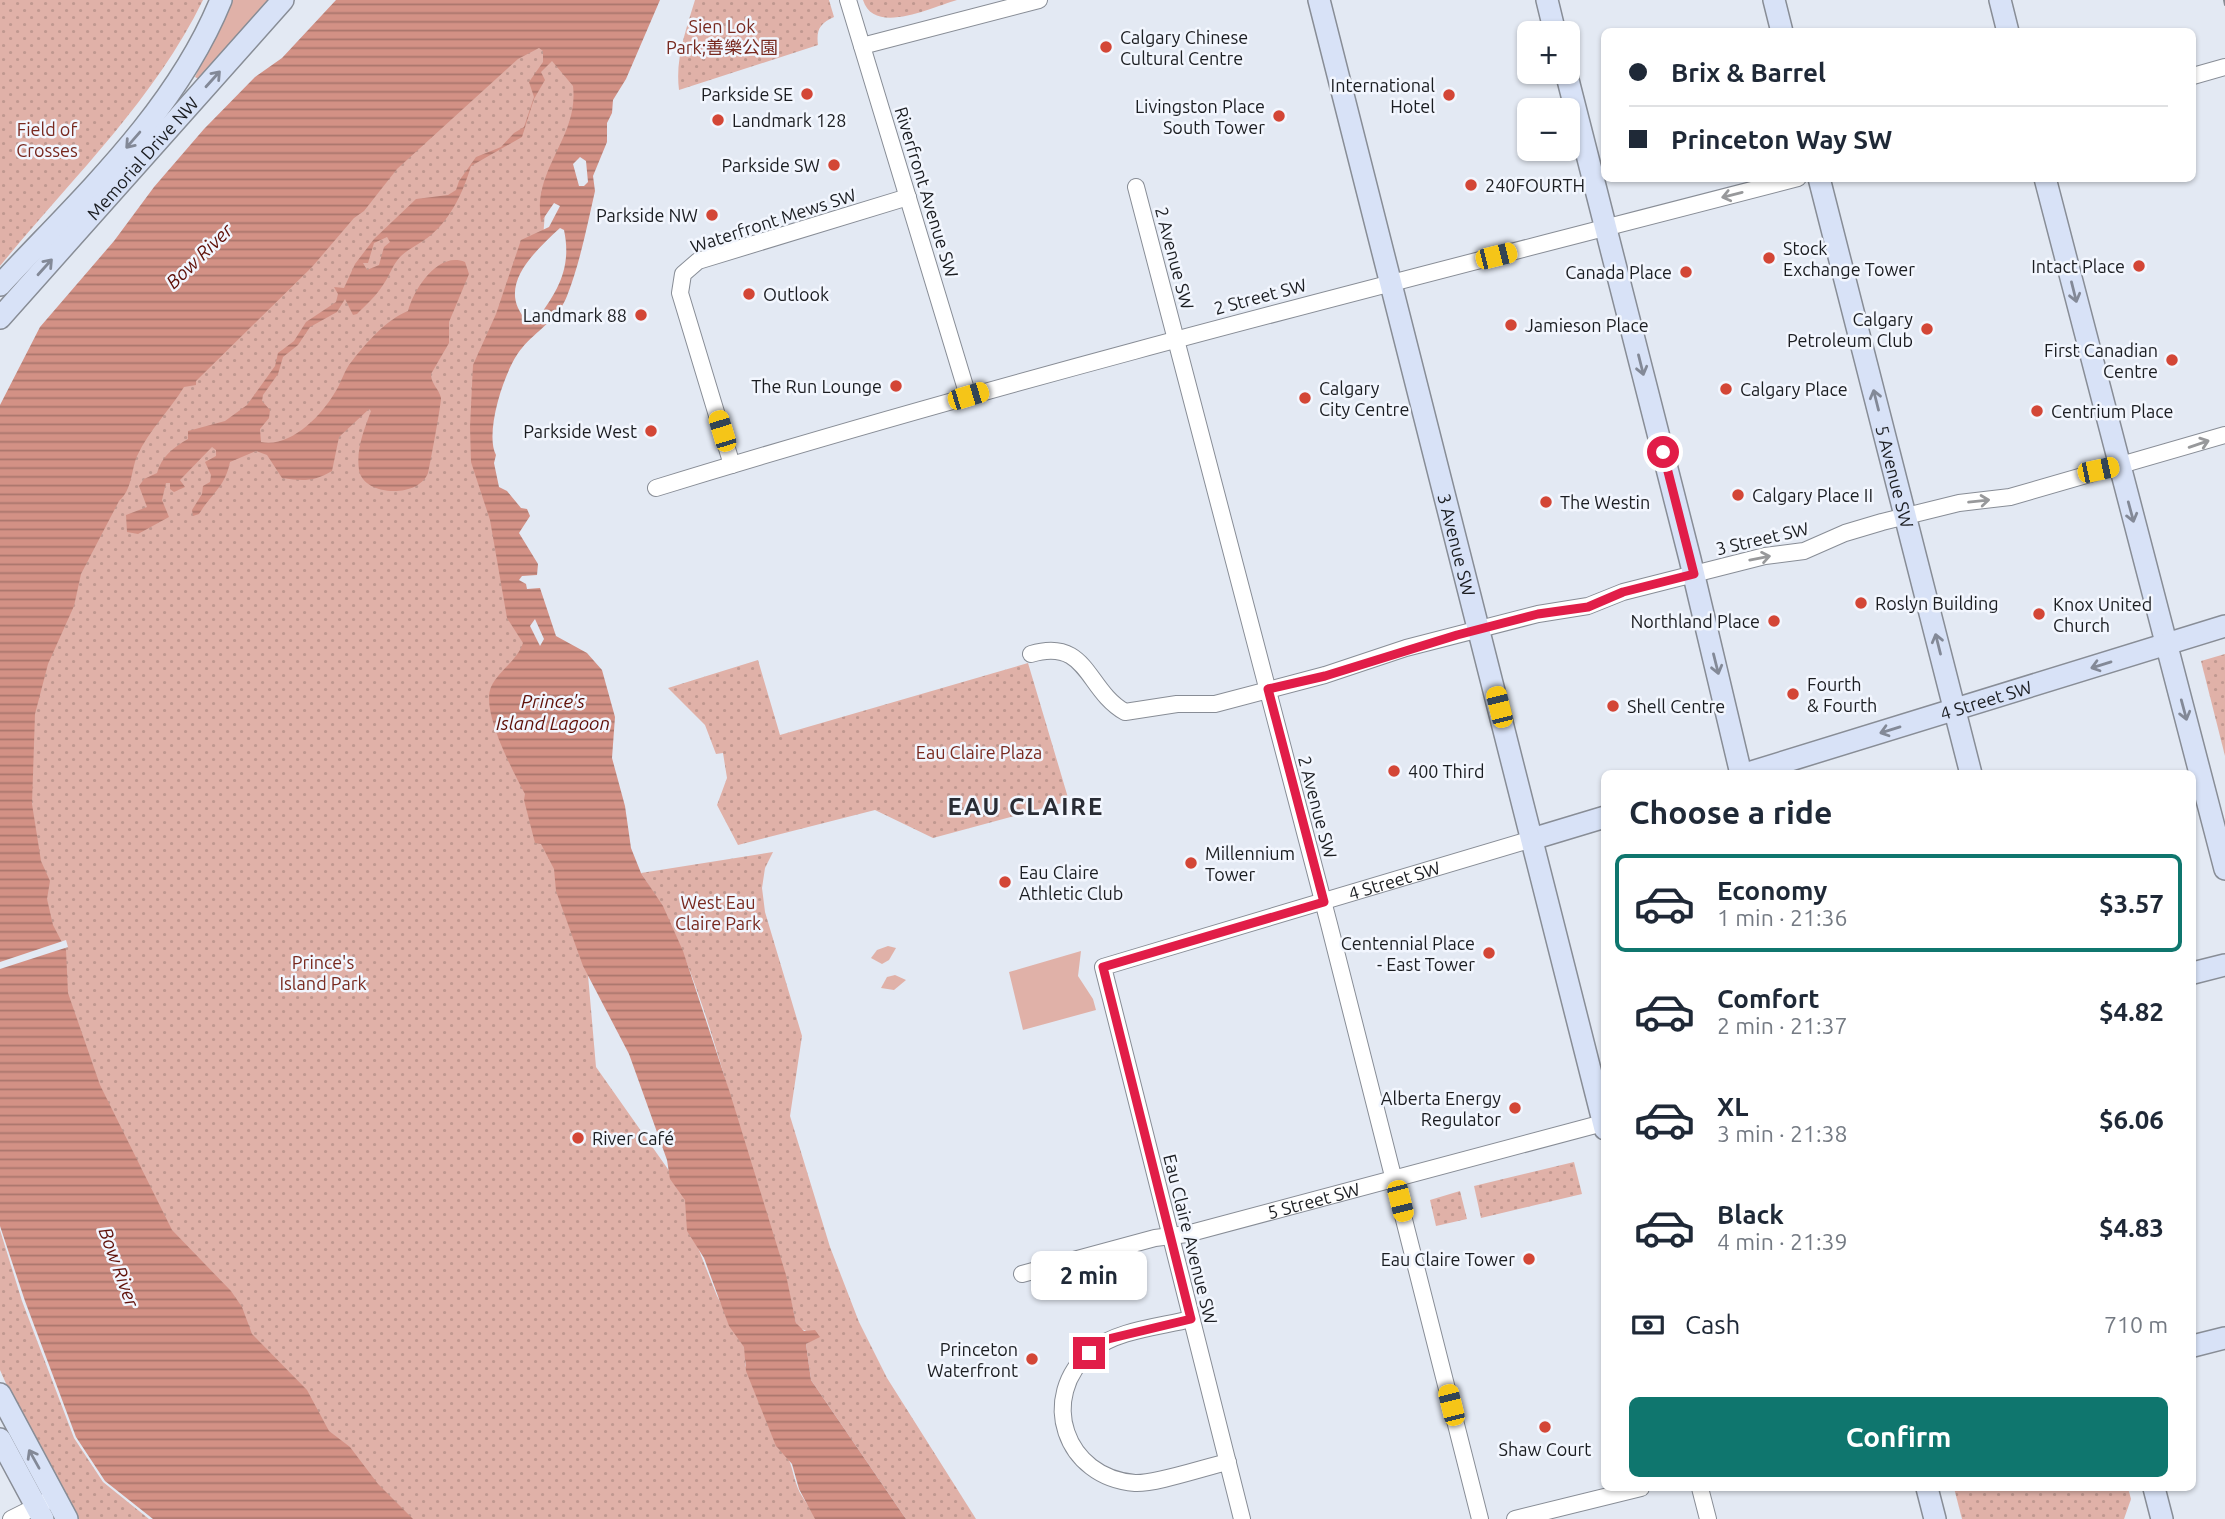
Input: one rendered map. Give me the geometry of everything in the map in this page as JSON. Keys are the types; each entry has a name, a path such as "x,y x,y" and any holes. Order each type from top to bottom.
{"main road":[{"name":"Memorial Drive NW","path":"0,285 166,102 196,52 221,0"},
{"name":"Memorial Drive NW","path":"0,318 283,0"},
{"name":"3 Avenue SW","path":"1319,0 1601,1113"},
{"path":"1547,0 1552,21"},
{"path":"1774,0 1781,28"},
{"path":"2000,0 2007,28"},
{"path":"1569,84 1742,770"},
{"name":"5 Avenue SW","path":"1820,182 1970,770"},
{"path":"2046,182 2225,869"},
{"name":"4 Street SW","path":"1756,770 2225,626"},
{"name":"4 Street SW","path":"1532,839 1601,818"},
{"path":"2196,973 2225,965"},
{"path":"2196,1345 2225,1338"},
{"path":"0,1394 44,1508"},
{"path":"0,1439 44,1508 67,1519"},
{"path":"1928,1491 1934,1519"},
{"path":"2155,1491 2162,1519"}],"street":[{"name":"Riverfront Avenue SW","path":"848,0 968,396"},
{"path":"862,46 1039,0"},
{"path":"2196,75 2225,67"},
{"name":"2 Street SW","path":"656,488 1176,338 1783,182"},
{"name":"2 Avenue SW","path":"1136,187 1324,902 1480,1519"},
{"name":"Waterfront Mews SW","path":"732,465 680,293 683,274 698,261 908,197"},
{"name":"3 Street SW","path":"1031,654 1052,649 1073,656 1112,702 1125,712 1177,705 1214,704 1358,666 1406,648 1538,614 1588,607 1623,592 1765,556 1804,551 1845,533 1905,516 1959,503 2010,497 2057,481 2225,435"},
{"name":"4 Street SW","path":"1103,967 1532,839"},
{"name":"Eau Claire Avenue SW","path":"1103,967 1242,1519"},
{"name":"5 Street SW","path":"1022,1274 1601,1126"},
{"path":"1191,1319 1108,1339 1089,1353 1061,1401 1063,1425 1071,1448 1094,1468 1118,1480 1137,1483 1228,1462"},
{"path":"1515,1519 1628,1491"},
{"path":"1700,1491 1708,1519"},
{"path":"11,1519 44,1508"}],"green space":[{"name":"Field of Crosses","path":"0,0 203,0 183,37 136,106 0,266"},
{"path":"232,0 271,0 200,80 195,77"},
{"name":"Sien Lok Park;善樂公園","path":"695,0 829,0 834,17 820,28 818,45 679,90 680,56"},
{"path":"863,0 957,0 919,13 891,18 869,11"},
{"name":"Prince's Island Park","path":"540,42 577,85 578,109 547,187 543,238 519,264 474,426 525,627 586,952 596,1067 689,1199 691,1230 717,1296 745,1347 745,1365 778,1448 789,1460 798,1488 817,1519 407,1519 322,1429 167,1230 84,1059 44,907 28,804 31,711 65,597 133,454 182,382 394,166 515,53"},
{"path":"2225,654 2225,756 2201,661"},
{"name":"Eau Claire Plaza","path":"758,660 780,735 1028,663 1069,801 933,838 875,810 738,845 717,805 727,778 723,753 716,754 705,725 668,688"},
{"name":"West Eau Claire Park","path":"773,852 765,868 762,888 765,912 802,1036 790,1116 830,1247 859,1322 887,1378 976,1519 906,1519 811,1380 806,1344 819,1336 799,1328 796,1323 776,1247 698,993 673,930 641,873"},
{"path":"888,946 896,948 889,960 882,964 871,958 877,950"},
{"path":"1081,951 1078,976 1093,999 1096,1010 1023,1030 1009,972"},
{"path":"895,975 906,980 894,990 881,988 887,977"},
{"path":"1574,1162 1582,1194 1481,1218 1474,1186"},
{"path":"1460,1191 1467,1219 1436,1226 1430,1200"},
{"path":"0,1230 22,1301 74,1438 103,1482 149,1519 78,1519 8,1388 0,1370"},
{"path":"1955,1491 2129,1491 2131,1499 2124,1519 1962,1519"}],"water":[{"path":"336,0 660,0 626,79 613,100 612,113 607,123 607,142 593,176 595,191 567,296 552,318 522,348 503,384 494,416 494,463 499,487 507,491 521,508 527,509 530,516 519,533 538,564 537,575 522,576 519,580 526,584 527,589 540,588 556,636 587,653 602,670 615,717 612,758 625,806 631,848 641,873 663,906 683,951 786,1275 796,1323 804,1331 815,1330 820,1337 806,1344 811,1380 906,1519 815,1519 799,1489 792,1464 776,1446 746,1371 744,1347 729,1326 704,1258 687,1231 685,1200 670,1179 667,1160 629,1054 583,966 556,891 554,869 541,844 535,843 524,800 525,794 500,741 490,711 491,687 517,655 523,643 507,618 490,520 471,462 473,365 496,314 521,240 549,227 560,206 554,203 541,222 541,194 567,129 573,101 573,86 552,61 541,72 545,80 534,99 522,137 471,166 456,204 438,228 400,257 380,289 357,314 353,315 345,299 337,312 310,327 298,345 283,357 278,374 263,395 262,401 270,410 269,418 260,429 261,442 272,443 293,436 321,412 349,365 370,339 392,320 408,311 429,274 446,262 465,262 469,274 449,322 449,343 431,374 441,398 428,473 422,481 414,487 391,491 370,485 363,479 359,470 359,455 371,411 369,409 339,437 332,471 326,475 308,480 282,478 267,455 256,451 230,462 221,484 199,514 193,516 192,510 202,494 203,486 210,482 211,475 205,462 216,456 216,450 212,447 180,480 185,487 174,492 170,489 170,483 166,483 162,500 169,517 138,534 127,532 126,515 147,507 139,486 144,479 157,473 169,453 188,439 188,431 225,421 247,405 275,366 278,353 294,341 306,322 336,302 338,294 334,287 344,288 355,264 374,239 416,199 448,195 456,190 476,157 501,147 524,127 534,97 529,82 543,62 543,51 539,48 518,59 397,169 364,211 354,218 312,267 196,381 196,385 184,387 137,456 126,491 81,574 74,606 48,664 35,714 32,804 41,861 50,881 47,899 53,925 66,950 68,993 100,1085 172,1230 231,1291 242,1307 252,1334 307,1390 329,1431 350,1447 378,1484 413,1519 153,1519 105,1481 76,1437 0,1226 0,405 40,327 114,241 154,187 204,129 255,77 282,58","holes":["580,157 586,161 588,182 584,186 579,186 573,164","560,228 564,230 566,256 561,279 535,322 528,322 519,309 515,296 516,284 529,259","387,237 390,242 384,247 379,265 367,270 363,263 368,263 374,243","535,619 544,639 540,646 530,626"]}],"pier":[{"path":"66,940 68,947 0,969 0,962"}],"tram line":[{"path":"2224,0 2225,5"}],"place":[{"name":"Calgary Chinese Cultural Centre","path":"1106,47"},
{"name":"Parkside SE","path":"807,94"},
{"name":"International Hotel","path":"1449,95"},
{"name":"Livingston Place South Tower","path":"1279,116"},
{"name":"Landmark 128","path":"718,120"},
{"name":"Parkside SW","path":"834,165"},
{"name":"240FOURTH","path":"1471,185"},
{"name":"Parkside NW","path":"712,215"},
{"name":"Stock Exchange Tower","path":"1769,258"},
{"name":"Intact Place","path":"2139,266"},
{"name":"Canada Place","path":"1686,272"},
{"name":"Outlook","path":"749,294"},
{"name":"Landmark 88","path":"641,315"},
{"name":"Jamieson Place","path":"1511,325"},
{"name":"Calgary Petroleum Club","path":"1927,329"},
{"name":"First Canadian Centre","path":"2172,360"},
{"name":"The Run Lounge","path":"896,386"},
{"name":"Calgary Place","path":"1726,389"},
{"name":"Calgary City Centre","path":"1305,398"},
{"name":"Centrium Place","path":"2037,411"},
{"name":"Parkside West","path":"651,431"},
{"name":"Calgary Place II","path":"1738,495"},
{"name":"The Westin","path":"1546,502"},
{"name":"Roslyn Building","path":"1861,603"},
{"name":"Knox United Church","path":"2039,614"},
{"name":"Northland Place","path":"1774,621"},
{"name":"Fourth & Fourth","path":"1793,694"},
{"name":"Shell Centre","path":"1613,706"},
{"name":"400 Third","path":"1394,771"},
{"name":"Millennium Tower","path":"1191,863"},
{"name":"Eau Claire Athletic Club","path":"1005,882"},
{"name":"Centennial Place - East Tower","path":"1489,953"},
{"name":"Alberta Energy Regulator","path":"1515,1108"},
{"name":"River Café","path":"578,1138"},
{"name":"Eau Claire Tower","path":"1529,1259"},
{"name":"Princeton Waterfront","path":"1032,1359"},
{"name":"Shaw Court","path":"1545,1427"}],"district":[{"name":"EAU CLAIRE","path":"1026,806"}],"route":[{"path":"1089,1353 1108,1339 1191,1319 1103,967 1324,902 1268,689 1325,676 1406,648 1538,614 1588,607 1623,592 1694,574 1663,452"}],"water label":[{"name":"Bow River","path":"199,256"},
{"name":"Prince's Island Lagoon","path":"553,712"},
{"name":"Bow River","path":"119,1267"}]}
